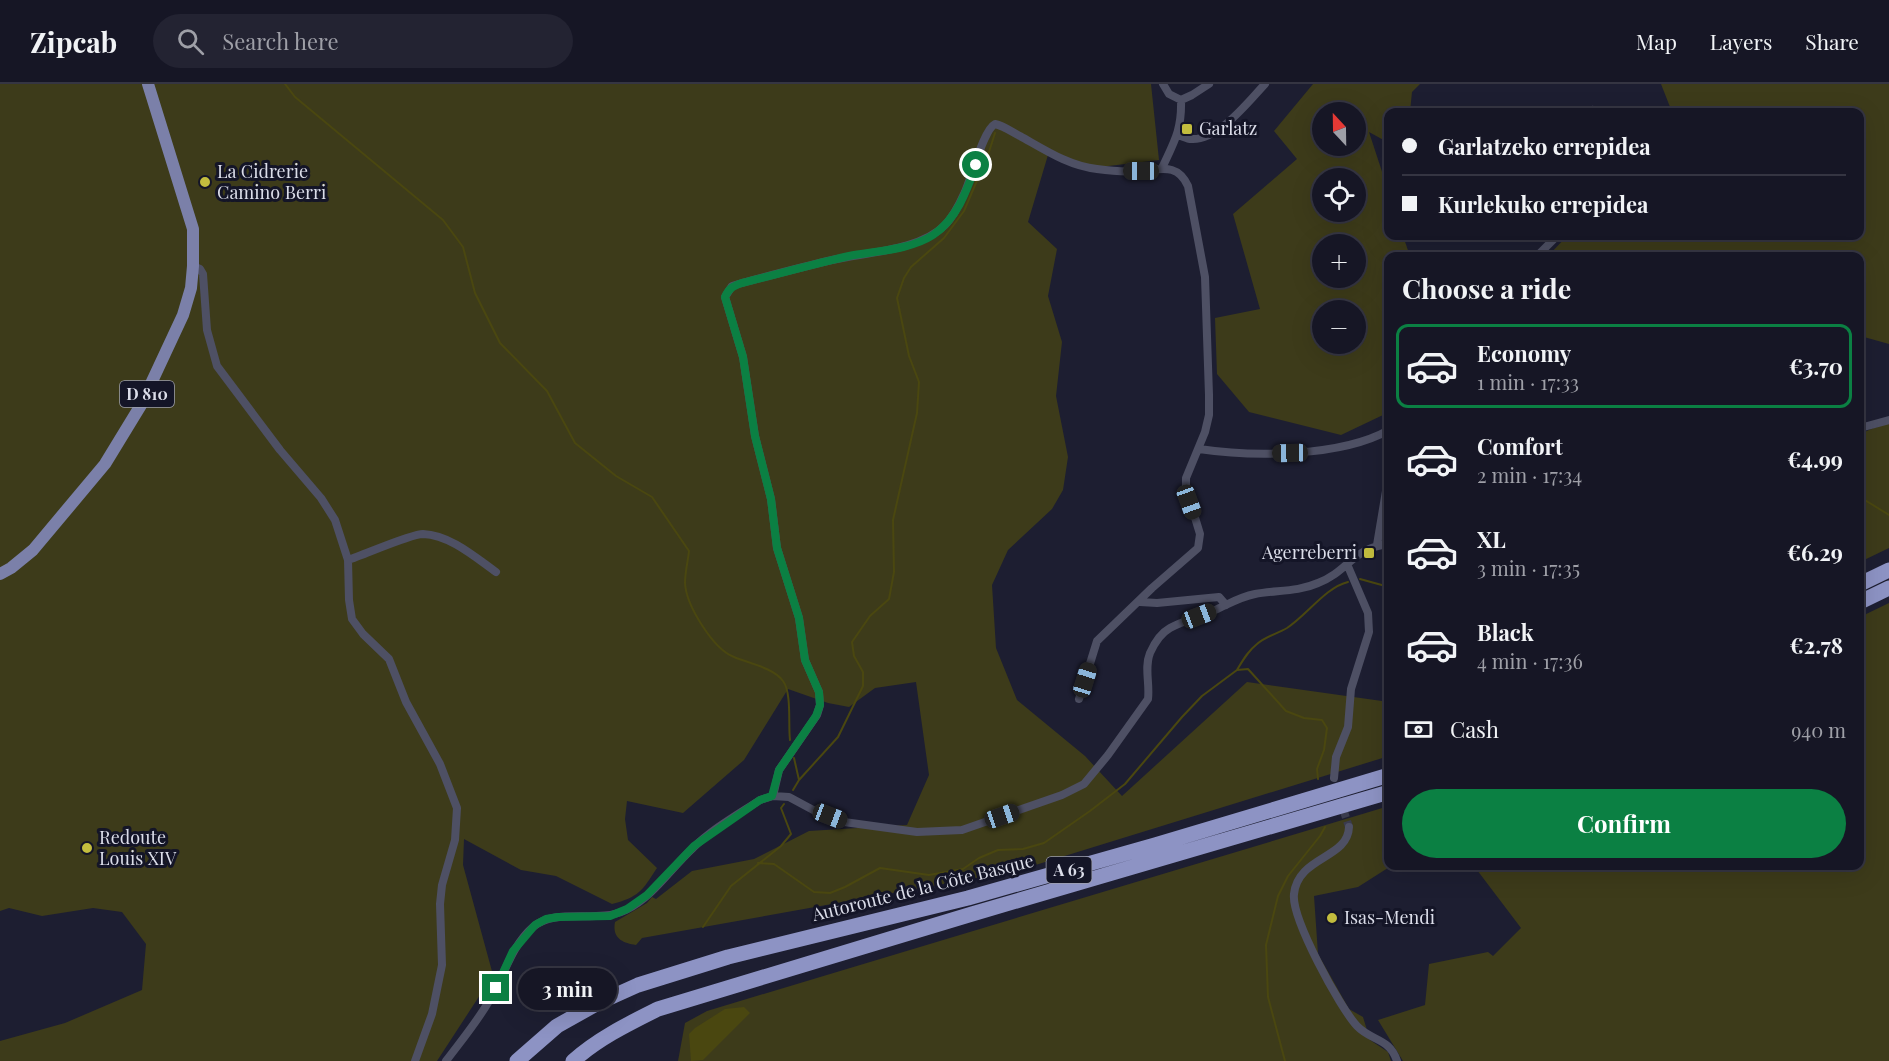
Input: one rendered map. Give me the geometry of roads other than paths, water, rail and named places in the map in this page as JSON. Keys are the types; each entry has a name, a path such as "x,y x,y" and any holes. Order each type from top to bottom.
{"highway":[{"path":"1864,582 1889,570"},
{"path":"1864,600 1889,588"},
{"name":"Autoroute de la Côte Basque","path":"517,1061 557,1026 598,1003 638,985 728,957 968,898 1384,776"},
{"name":"Autoroute de la Côte Basque","path":"573,1061 599,1040 658,1009 1384,793"}],"main road":[{"name":"D 810","path":"0,574 33,550 70,507 100,463 135,402 167,336 194,266 193,229 148,84"}],"street":[{"path":"1163,84 1169,94 1180,100"},
{"path":"1180,100 1209,84"},
{"path":"1178,135 1190,140 1204,137 1223,127 1265,84"},
{"path":"1161,168 1178,135 1180,100"},
{"path":"772,796 779,770 816,716 820,705 819,692 805,660 799,618 777,548 771,499 755,436 743,357 725,297 732,286 742,283 831,260 909,245 933,236 957,209 988,131 995,124 1054,155 1083,167 1125,171 1161,168 1175,171 1184,178 1188,186 1205,277 1209,415 1199,449 1186,478 1186,488 1200,534 1198,548 1097,641 1079,699"},
{"path":"1541,252 1553,240"},
{"path":"194,266 203,274 207,330 217,366 273,441 321,498 335,520 348,560 352,619 363,634 389,659 406,702 440,764 457,808 454,840 442,885 440,904 442,965 432,1014 415,1061"},
{"path":"1864,427 1889,420"},
{"path":"1199,449 1235,454 1290,453 1353,444 1384,432"},
{"path":"1377,545 1384,503"},
{"path":"348,560 420,534 447,540 496,572"},
{"path":"446,1061 490,1001 513,951 535,925 546,919 610,916 627,909 647,895 694,846 760,800 772,796 789,797 815,811 844,822 917,832 962,830 1062,795 1084,784 1148,699 1149,655 1157,641 1169,629 1244,596 1305,588 1329,578 1364,550 1384,544"},
{"path":"1334,778 1336,757 1348,727 1351,689 1370,632 1368,613 1347,564"},
{"path":"1140,602 1157,603 1219,597 1226,604"},
{"path":"1350,827 1347,839 1340,847 1309,866 1302,875 1294,895 1294,905 1315,955 1352,1020 1368,1035 1388,1044 1397,1061"}],"waterway":[{"path":"285,84 295,97 443,220 463,247 475,293 500,343 547,391 575,443 616,476 652,497 689,551 685,579 687,592 695,614 710,636 734,657 767,669 783,681 789,701 790,740"},
{"path":"799,780 838,737 863,686 863,672 854,656 852,642 870,616 889,599 894,572 893,520 917,413 919,382 909,356 897,298 904,278 911,267 944,238 964,211 995,133"},
{"path":"1864,499 1889,515"},
{"path":"1360,579 1384,586"},
{"path":"1237,670 1257,644 1287,628 1324,596 1348,582"},
{"path":"758,863 774,864 814,892 830,893 880,868 929,875 963,869 979,858 998,850 1023,849 1044,843 1125,784 1202,696 1237,670 1248,669 1286,711 1304,718 1322,720 1327,728 1324,750 1317,769 1318,779"},
{"path":"793,790 799,780 794,758"},
{"path":"703,927 731,886 781,846 791,834 781,808 784,804"},
{"path":"1285,1061 1268,997 1266,945 1278,896 1288,876 1325,827"}],"tunnel":[{"path":"1336,787 1349,827"}],"place":[{"name":"Garlatz","path":"1187,129"},
{"name":"La Cidrerie Camino Berri","path":"205,182"},
{"name":"Agerreberri","path":"1369,553"},
{"name":"Redoute Louis XIV","path":"87,848"},
{"name":"Isas-Mendi","path":"1332,918"}]}
